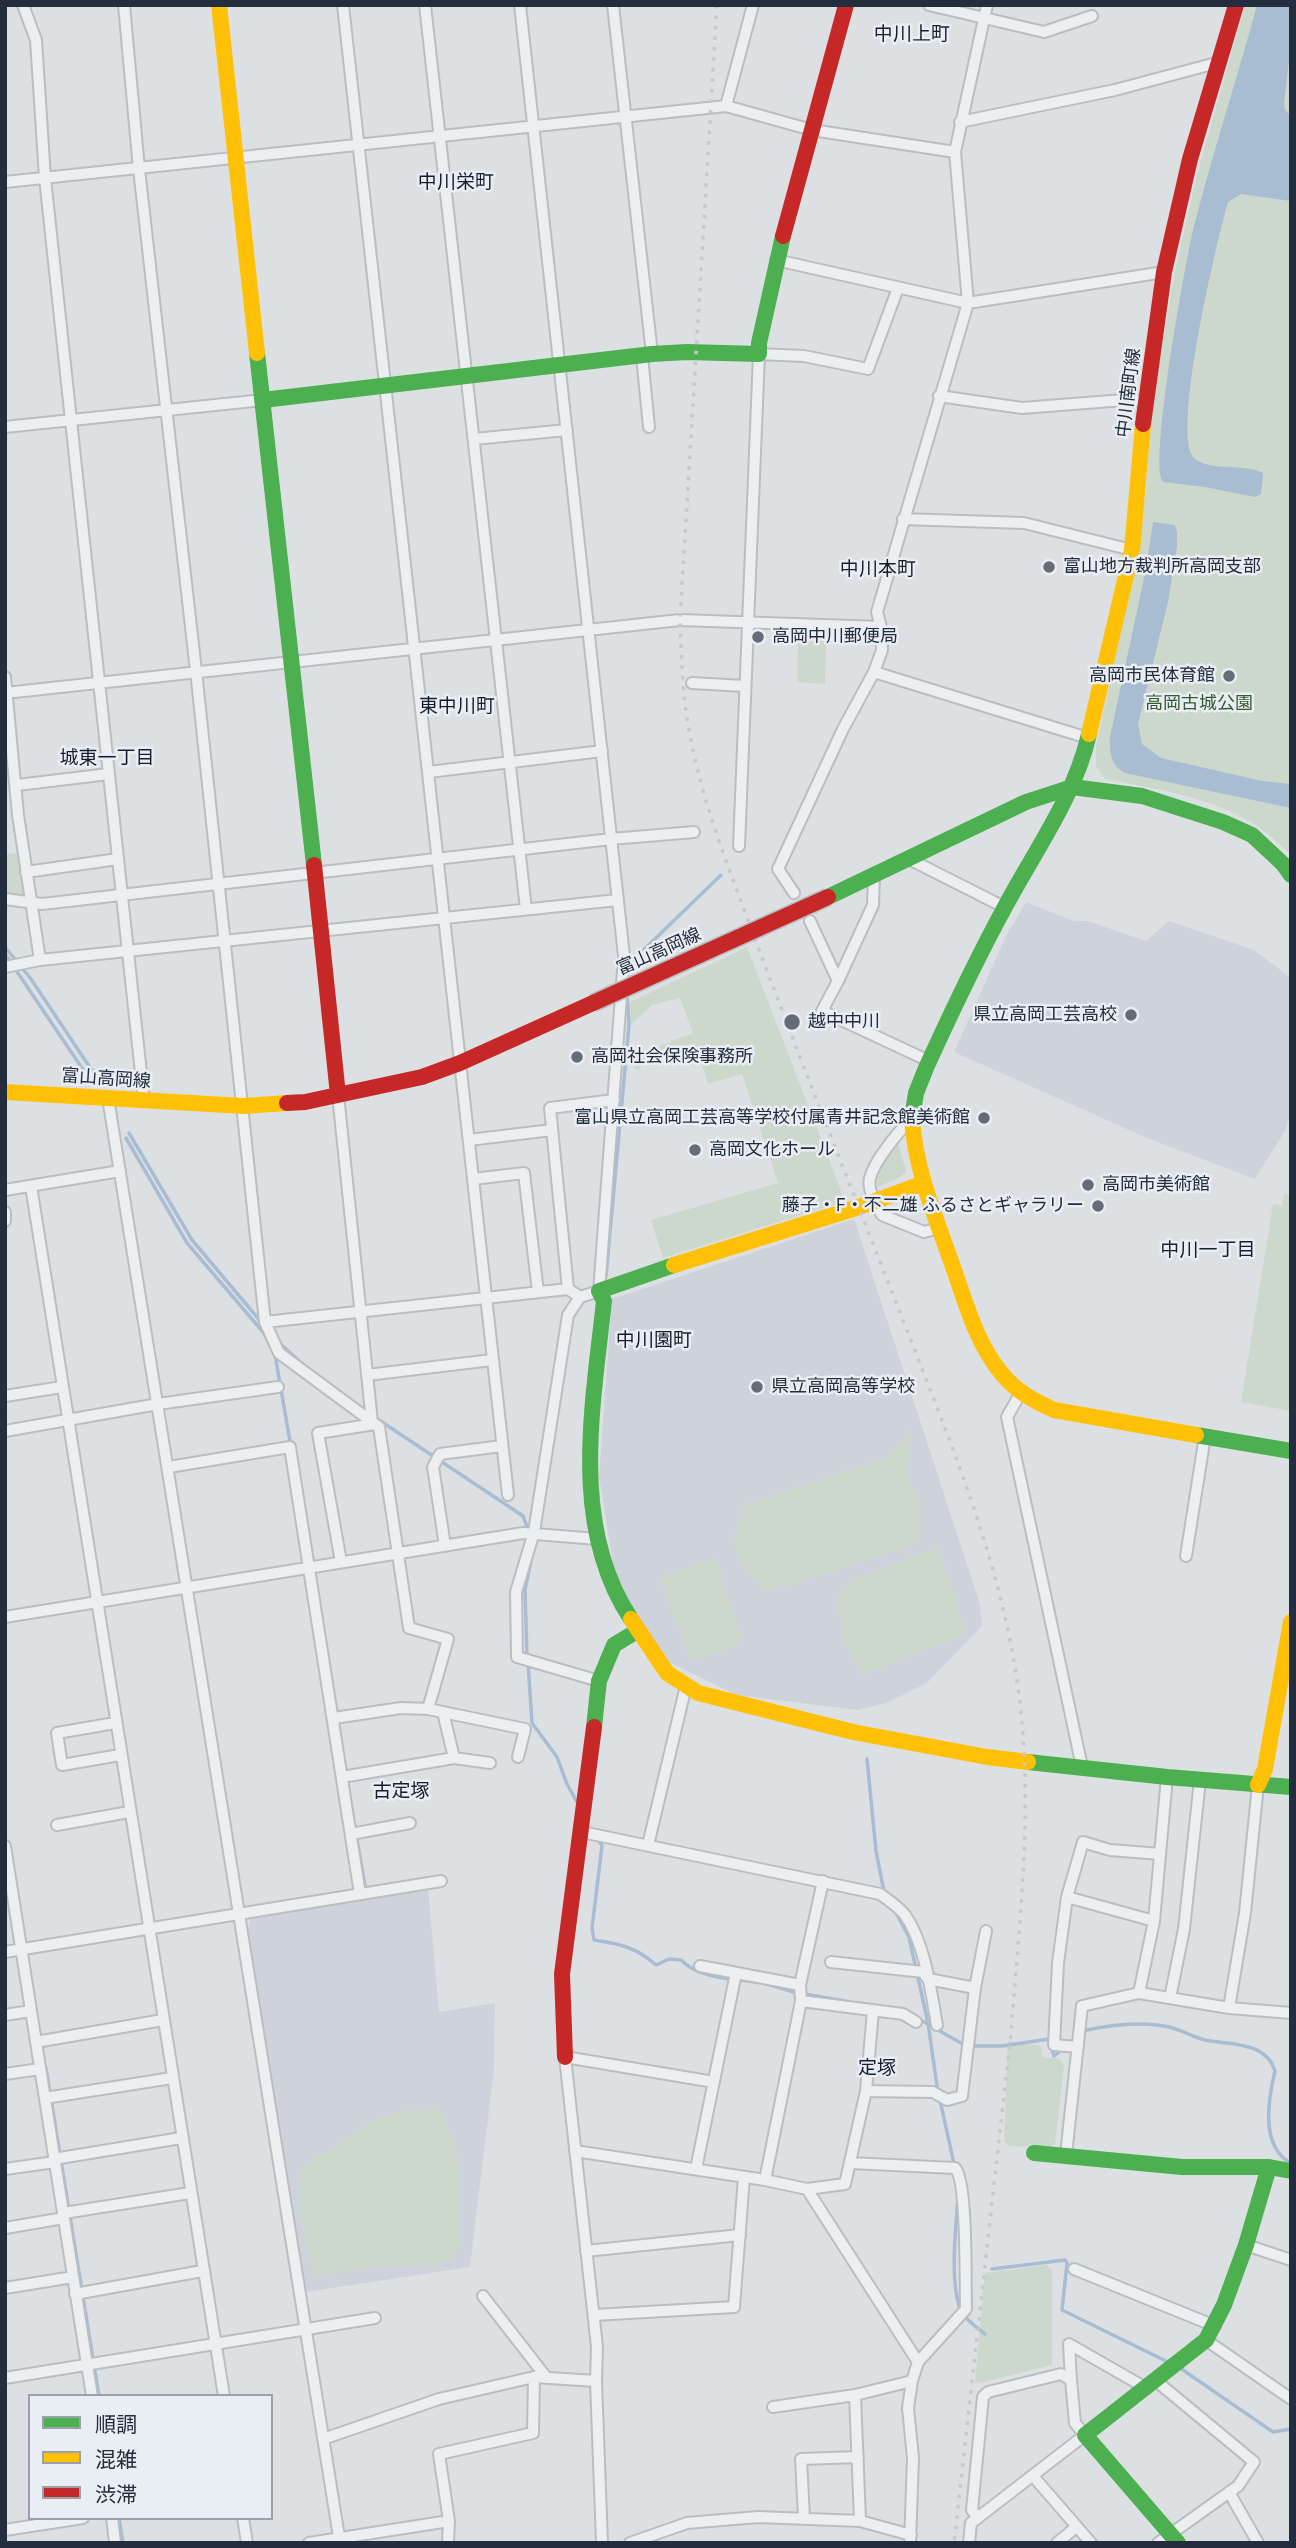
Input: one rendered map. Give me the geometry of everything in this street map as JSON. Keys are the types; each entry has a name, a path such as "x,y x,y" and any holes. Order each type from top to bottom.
{"street":[{"path":"23,5 36,40 46,178 144,1101"},
{"path":"124,5 139,169 196,671 265,1322 279,1353 379,1427 409,1628 448,1639 428,1709"},
{"path":"219,5 374,1423"},
{"path":"343,5 508,1495"},
{"path":"425,5 526,909"},
{"path":"520,5 624,956 598,1278 599,1291 604,1300 595,1390 590,1488 597,1539 617,1598 667,1673 698,1692 853,1732 987,1757 1167,1777 1291,1787"},
{"path":"613,5 626,116 647,355 649,427"},
{"path":"726,106 753,5"},
{"path":"739,846 758,344 776,260 846,5"},
{"path":"929,5 1044,32 1092,16"},
{"path":"794,893 778,869 843,729 873,673 882,649 877,612 968,303 955,152 987,5"},
{"name":"中川南町線","path":"1020,1394 994,1366 969,1314 924,1183 914,1144 912,1117 916,1093 929,1061 1004,907 1073,787 1084,757 1132,550 1146,401 1164,272 1191,159 1236,5"},
{"path":"960,122 1115,90 1220,62"},
{"path":"5,182 726,106 811,130 955,152"},
{"path":"776,260 968,303 1164,272"},
{"path":"5,427 687,352 804,356 867,369 898,288"},
{"path":"939,396 1022,408 1104,401 1146,401"},
{"path":"474,439 566,430"},
{"path":"903,520 1024,523 1132,550"},
{"path":"6,693 680,620 881,627"},
{"path":"873,673 1088,738"},
{"path":"5,677 18,815 40,960"},
{"path":"692,683 744,686"},
{"path":"429,772 602,751"},
{"path":"16,785 109,774"},
{"name":"富山高岡線","path":"5,1092 243,1106 304,1102 422,1077 460,1063 828,897 1026,802 1073,787 1142,796 1223,822 1252,835 1291,875"},
{"path":"5,817 18,815"},
{"path":"5,899 42,904 611,839 694,832"},
{"path":"26,872 118,859"},
{"path":"909,859 1004,907"},
{"path":"874,875 873,905 822,1011 929,1061"},
{"path":"12,966 40,960 302,931 321,932 618,900"},
{"path":"810,921 838,981"},
{"path":"108,1098 340,2540"},
{"path":"568,1289 550,1108 614,1100"},
{"path":"912,1117 892,1139 869,1179 882,1215 924,1232 939,1227"},
{"path":"469,1139 552,1130"},
{"path":"5,1190 120,1171"},
{"path":"473,1179 524,1173 538,1293"},
{"path":"599,1681 517,1657 516,1592 530,1536 568,1315 580,1297 924,1183"},
{"path":"31,1186 223,2394"},
{"path":"5,1212 5,1222"},
{"path":"265,1322 568,1289 580,1297"},
{"path":"367,1375 492,1360"},
{"path":"5,1396 62,1387"},
{"path":"5,1431 158,1404 278,1387"},
{"path":"1082,1767 1007,1417 1020,1394 1054,1410 1291,1451"},
{"path":"341,1562 318,1433 374,1423"},
{"path":"1186,1556 1205,1436"},
{"path":"444,1546 433,1467 440,1454 502,1446"},
{"path":"169,1467 290,1447 360,1894"},
{"path":"5,1617 444,1546 530,1536 597,1539"},
{"path":"1229,2007 1245,1913 1258,1785 1265,1769 1291,1622"},
{"path":"603,2543 597,2347 565,2057 562,1974 599,1681 614,1645 637,1630"},
{"path":"648,1845 685,1686"},
{"path":"334,1718 401,1708 428,1709 525,1729 518,1758"},
{"path":"443,1712 454,1758"},
{"path":"115,1724 57,1733 62,1765 120,1755"},
{"path":"342,1777 454,1758 491,1763"},
{"path":"1139,1993 1154,1921 1167,1777"},
{"path":"1170,1998 1184,1929 1200,1780"},
{"path":"57,1825 129,1812"},
{"path":"351,1834 410,1823"},
{"path":"582,1832 880,1894 903,1913 913,1929 922,1974 937,2025"},
{"path":"1078,2047 1054,2045 1058,1963 1067,1897 1083,1842 1110,1850 1160,1854"},
{"path":"5,1846 40,2069 49,2097 67,2214 73,2277 80,2293 92,2363 92,2394"},
{"path":"5,1952 441,1881"},
{"path":"765,2180 802,2001 800,1985 823,1881"},
{"path":"1067,1897 1154,1921"},
{"path":"866,2091 933,2092 947,2100 962,2095 975,1988 986,1931"},
{"path":"831,1962 922,1974 975,1988"},
{"path":"700,1966 800,1985"},
{"path":"696,2169 736,1973"},
{"path":"1066,2155 1082,2006 1139,1993 1291,2014"},
{"path":"802,2001 903,2014 916,2022"},
{"path":"5,2015 31,2011"},
{"path":"575,2151 807,2189 845,2184 866,2091 873,2011"},
{"path":"36,2042 163,2020"},
{"path":"565,2057 714,2082"},
{"path":"5,2074 40,2069"},
{"path":"49,2097 172,2078"},
{"path":"5,2169 181,2137"},
{"path":"1034,2153 1182,2167 1269,2167 1291,2171"},
{"path":"630,2543 687,2523 758,2517 860,2521 910,2539 913,2458 908,2408 912,2381 918,2362 966,2309 960,2173 955,2168 850,2163"},
{"path":"969,2543 971,2523 1161,2376 1211,2333 1246,2245 1269,2167"},
{"path":"594,2315 734,2307 744,2177"},
{"path":"807,2189 918,2362"},
{"path":"5,2228 67,2214 190,2193"},
{"path":"586,2251 740,2235"},
{"path":"1246,2245 1291,2260"},
{"path":"1074,2269 1211,2333 1291,2399"},
{"path":"80,2293 202,2271"},
{"path":"5,2288 73,2277"},
{"path":"483,2296 547,2377"},
{"path":"5,2378 375,2318"},
{"path":"1069,2344 1161,2376 1254,2462 1238,2486 1169,2539 1075,2423 1069,2344"},
{"path":"978,2518 972,2510 983,2397 988,2392 1060,2374 1070,2380"},
{"path":"323,2439 439,2399 534,2377 596,2381"},
{"path":"448,2543 449,2521 439,2454 533,2433 534,2377"},
{"path":"773,2407 855,2395 912,2381"},
{"path":"855,2395 860,2521"},
{"path":"804,2518 801,2459 858,2457"},
{"path":"1033,2476 1091,2543"},
{"path":"1229,2492 1258,2543"},
{"path":"5,2530 70,2520"},
{"path":"112,2520 115,2543"},
{"path":"243,2520 247,2543"},
{"path":"309,2543 449,2521"},
{"path":"1057,2543 1076,2526"}],"shaded area":[{"name":"県立高岡工芸高校","path":"1026,902 1074,921 1088,921 1146,941 1169,921 1254,950 1291,978 1291,1112 1285,1131 1255,1179 1147,1138 954,1052 1006,936"},
{"name":"県立高岡高等学校","path":"854,1219 980,1604 982,1626 927,1683 889,1702 857,1710 737,1695 662,1659 637,1621 614,1570 599,1476 612,1299"},
{"path":"428,1887 439,2012 495,2003 494,2069 470,2267 306,2292 248,1931 251,1915"}],"green space":[{"name":"高岡古城公園","path":"1245,5 1291,5 1291,854 1257,826 1240,816 1183,795 1105,779 1096,767 1096,747 1136,558 1146,491 1152,406 1174,275 1197,174"},
{"path":"826,640 825,684 797,682 798,641"},
{"path":"18,853 26,905 5,902 5,854"},
{"path":"747,947 845,1201 663,1258 651,1220 778,1183 742,1074 708,1084 695,1043 639,1062 641,1068 636,1070 633,1065 634,1056 693,1033 680,998 652,1005 631,1025 630,1002"},
{"path":"899,1145 906,1172 899,1178 877,1187 875,1180 893,1146"},
{"path":"1284,1193 1291,1196 1291,1411 1241,1402 1273,1204 1282,1206"},
{"path":"909,1429 907,1479 920,1496 920,1543 767,1592 743,1570 733,1536 743,1514 741,1505 891,1455"},
{"path":"939,1547 967,1634 862,1675 844,1644 837,1600 851,1580"},
{"path":"716,1558 743,1643 691,1661 659,1577"},
{"path":"1008,2041 1041,2046 1042,2057 1059,2059 1064,2065 1055,2144 1048,2148 1009,2146 1004,2141"},
{"path":"429,2108 440,2111 448,2124 460,2174 459,2245 452,2258 439,2265 377,2267 314,2276 300,2207 303,2167 374,2120 403,2111"},
{"path":"1046,2265 1052,2270 1052,2365 975,2382 985,2273"}],"water":[{"path":"1257,5 1291,5 1291,43 1284,104 1285,110 1291,116 1291,201 1241,194 1228,202 1198,336 1188,415 1189,444 1195,459 1210,465 1246,468 1263,473 1261,494 1255,497 1163,482 1160,440 1177,317 1194,226"},
{"path":"1153,522 1175,525 1177,546 1168,602 1138,724 1142,744 1161,758 1262,781 1291,784 1291,808 1125,773 1114,762 1110,737 1146,569"}],"waterway":[{"path":"627,966 721,875"},
{"path":"5,947 31,979 93,1072"},
{"path":"5,954 86,1074"},
{"path":"606,1276 629,1025 627,994"},
{"path":"129,1133 192,1240 262,1323"},
{"path":"126,1138 187,1243 263,1332 270,1345"},
{"path":"278,1342 304,1365"},
{"path":"275,1355 291,1447"},
{"path":"379,1420 523,1516 529,1532"},
{"path":"527,1656 525,1590 534,1546"},
{"path":"528,1663 532,1723 557,1757 579,1806"},
{"path":"867,1759 876,1851 884,1892"},
{"path":"349,1793 365,1886"},
{"path":"597,1837 602,1846 592,1928 594,1940 627,1947 656,1965 669,1959 681,1960 706,1974 756,1982"},
{"path":"895,1911 909,1937 928,2023 938,2093"},
{"path":"767,1984 797,1993"},
{"path":"804,1994 845,2001"},
{"path":"917,2018 966,2046 1002,2046 1049,2039 1054,2056 1064,2048"},
{"path":"1082,2031 1126,2024 1159,2025 1205,2040 1246,2046 1264,2054 1275,2071 1270,2095 1270,2135 1281,2156 1291,2163"},
{"path":"46,2068 99,2394"},
{"path":"940,2100 954,2164"},
{"path":"958,2196 954,2252 956,2294 963,2314 985,2334"},
{"path":"992,2269 1065,2260 1067,2263 1062,2310 1170,2363"},
{"path":"1180,2368 1273,2432 1291,2429"},
{"path":"119,2520 123,2543"}],"railway":[{"path":"717,5 680,620 687,720 703,790 725,858 939,1412 974,1510 1003,1610 1021,1713 1025,1833 1011,2033 954,2543"}],"traffic: fast":[{"path":"263,400 652,354 759,354 759,343 783,236"},
{"path":"257,353 314,865"},
{"path":"912,1118 916,1093 935,1047 995,925 1054,822 1083,757 1089,734"},
{"path":"828,897 1026,802 1072,787 1142,796 1223,822 1252,835 1291,875"},
{"path":"631,1619 612,1583 599,1545 592,1505 591,1423 604,1301 599,1291 674,1265"},
{"path":"1196,1435 1291,1451"},
{"path":"594,1727 599,1681 614,1645 637,1631"},
{"path":"1028,1762 1291,1787"},
{"path":"1034,2153 1182,2167 1269,2167 1291,2171"},
{"path":"1178,2543 1085,2435 1206,2340 1224,2305 1246,2245 1269,2167"}],"traffic: slow":[{"path":"219,5 257,353"},
{"path":"1089,734 1132,550 1143,424"},
{"path":"5,1092 243,1106 287,1103"},
{"path":"912,1118 917,1156 933,1212 973,1322 985,1349 1002,1374 1013,1386 1054,1410 1196,1435"},
{"path":"674,1265 859,1207 924,1183"},
{"path":"631,1619 667,1673 698,1693 853,1732 1028,1762"},
{"path":"1258,1785 1265,1769 1291,1622"}],"traffic: jam":[{"path":"783,236 846,5"},
{"path":"1143,424 1164,272 1190,159 1236,5"},
{"path":"314,865 338,1095"},
{"path":"593,1003 828,897"},
{"path":"287,1103 305,1102 422,1077 460,1063 593,1003"},
{"path":"565,2057 562,1974 594,1727"}],"place":[{"name":"富山地方裁判所高岡支部","path":"1049,567"},
{"name":"高岡中川郵便局","path":"758,637"},
{"name":"高岡市民体育館","path":"1229,676"},
{"name":"県立高岡工芸高校","path":"1131,1015"},
{"name":"越中中川","path":"792,1022"},
{"name":"高岡社会保険事務所","path":"577,1057"},
{"name":"富山県立高岡工芸高等学校付属青井記念館美術館","path":"984,1118"},
{"name":"高岡文化ホール","path":"695,1150"},
{"name":"高岡市美術館","path":"1088,1185"},
{"name":"藤子・F・不二雄 ふるさとギャラリー","path":"1098,1206"},
{"name":"県立高岡高等学校","path":"757,1387"}],"district":[{"name":"中川上町","path":"912,35"},
{"name":"中川栄町","path":"456,183"},
{"name":"中川本町","path":"878,570"},
{"name":"東中川町","path":"457,707"},
{"name":"城東一丁目","path":"107,759"},
{"name":"中川一丁目","path":"1208,1251"},
{"name":"中川園町","path":"654,1341"},
{"name":"古定塚","path":"401,1792"},
{"name":"定塚","path":"877,2069"}]}
